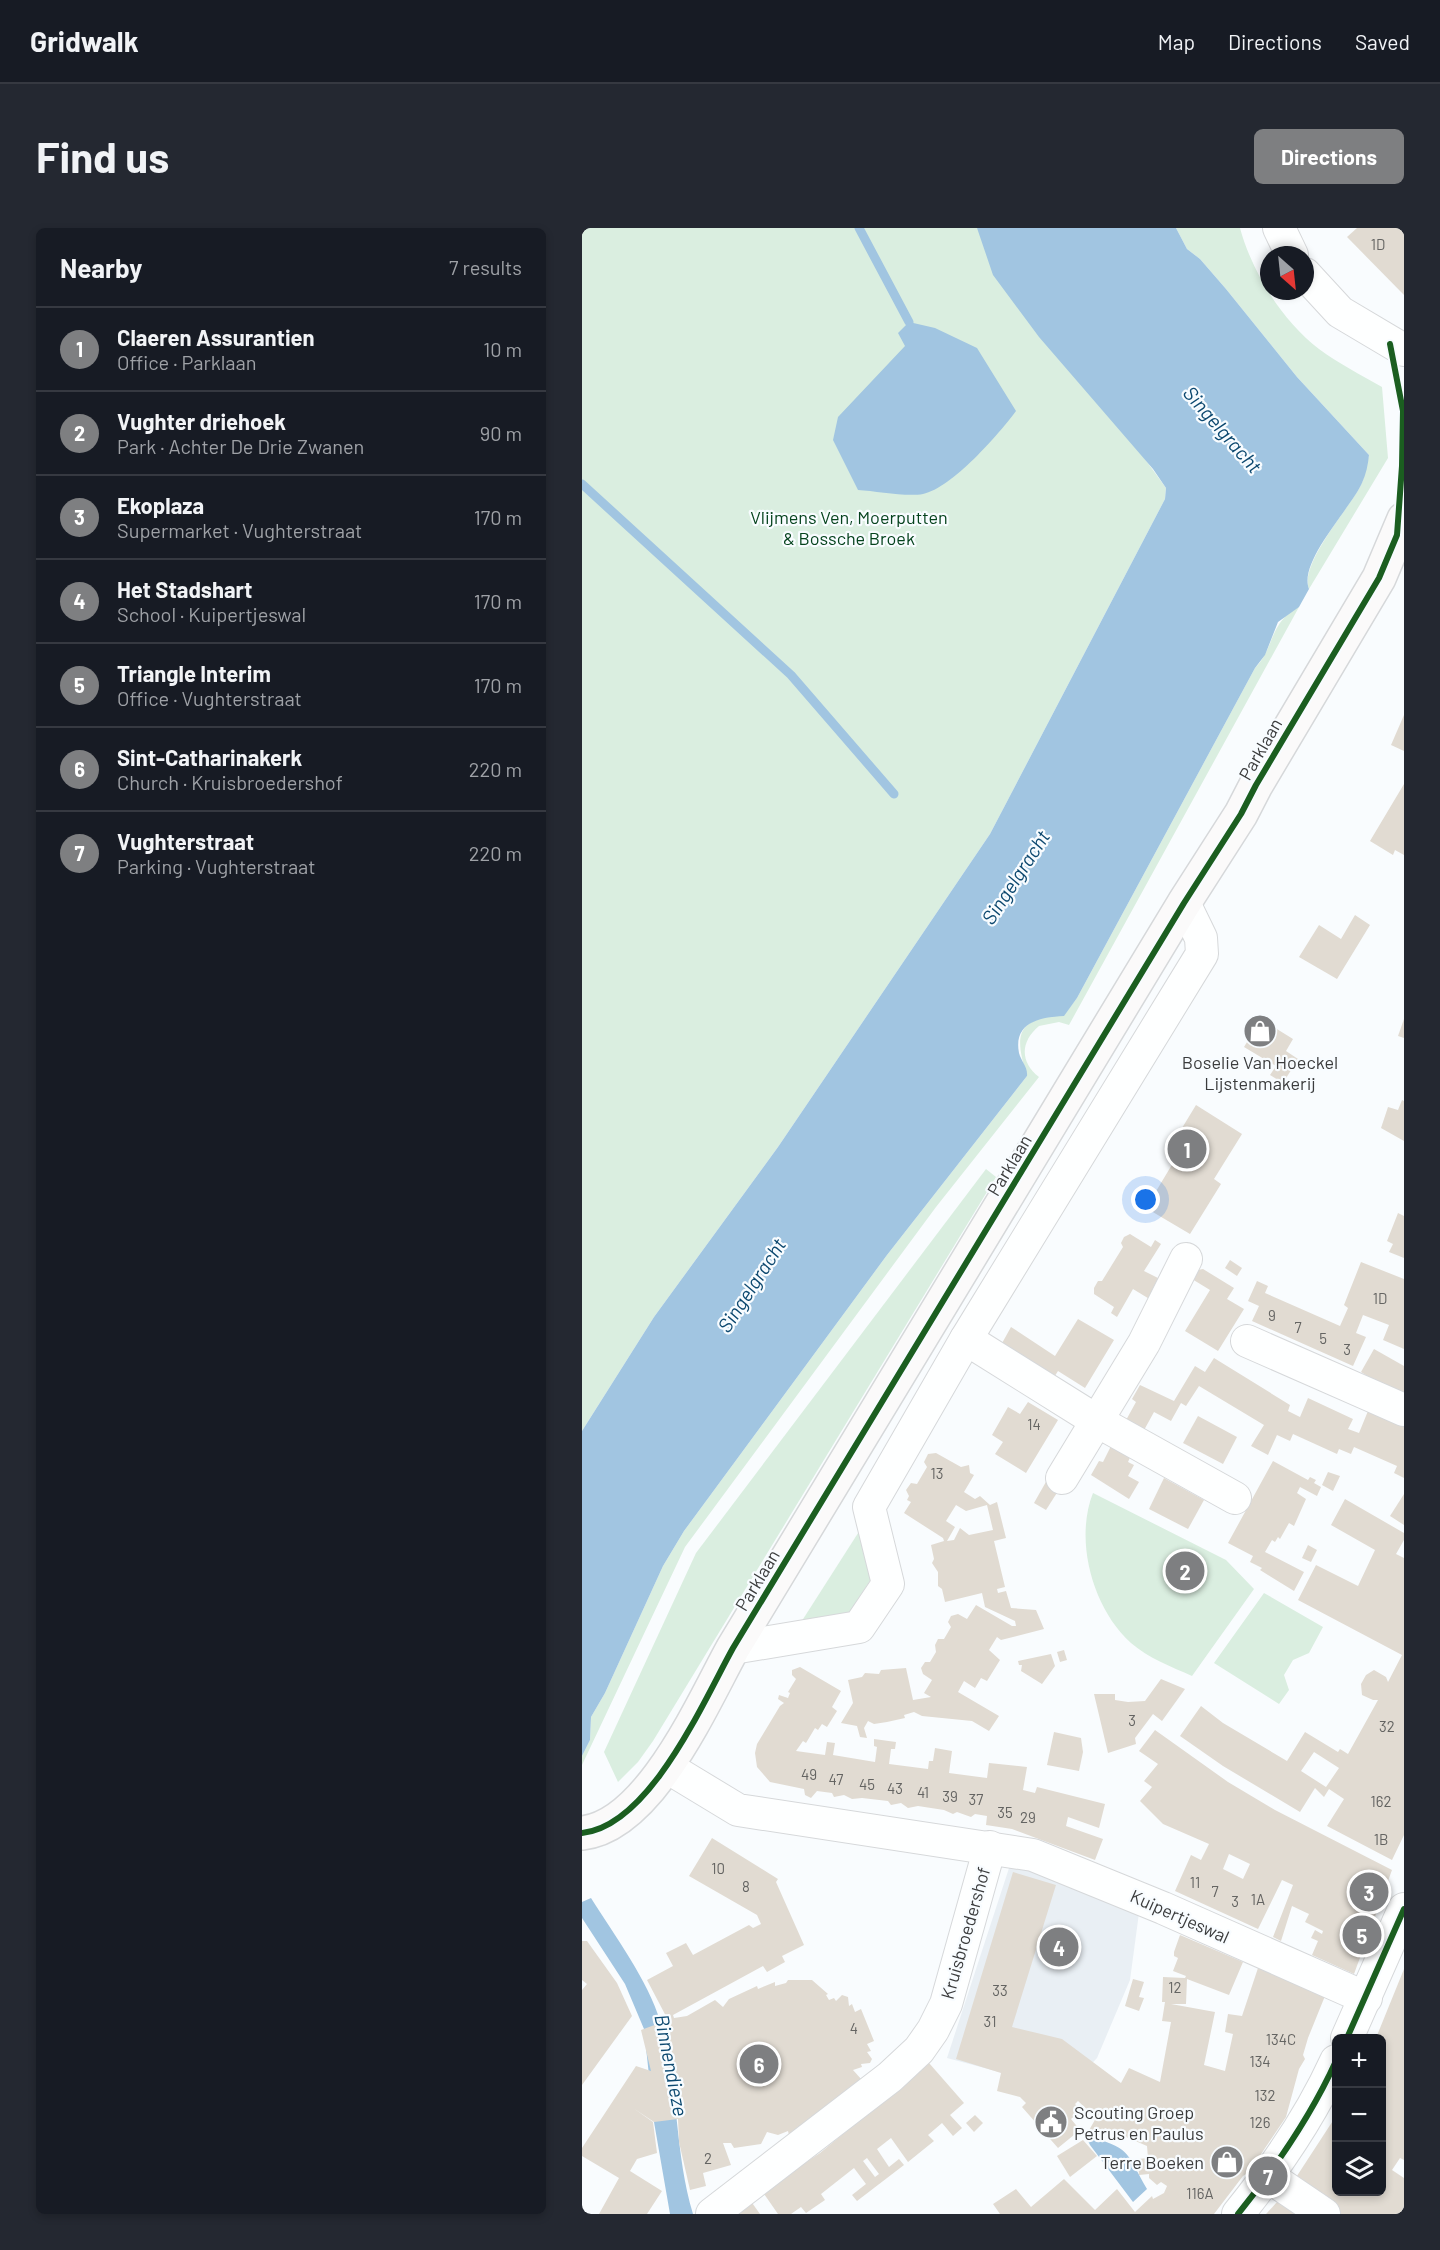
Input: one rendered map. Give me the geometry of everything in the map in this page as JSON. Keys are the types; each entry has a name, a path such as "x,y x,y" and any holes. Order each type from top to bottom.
{"main road":[{"path":"1379,579 1404,519"},
{"path":"1379,579 1404,552"},
{"name":"Parklaan","path":"582,1833 612,1822 634,1807 666,1767 733,1647 1184,903 1241,814 1379,579"}],"street":[{"path":"1279,228 1288,246"},
{"path":"1314,284 1340,312 1404,350"},
{"path":"733,1647 859,1626 888,1584 869,1507 966,1339 1202,954 1200,938 1184,903"},
{"path":"1062,1478 1144,1343 1186,1259"},
{"path":"966,1339 1097,1421 1235,1498"},
{"path":"1247,1341 1404,1410"},
{"name":"Kruisbroedershof","path":"666,1767 738,1810 990,1847 946,2004 933,2030 919,2050 890,2078 712,2214"},
{"name":"Kuipertjeswal","path":"990,1847 1033,1855 1094,1878 1366,1998"},
{"path":"1349,2034 1404,1909"},
{"path":"1238,2214 1268,2176 1302,2123 1332,2068"},
{"path":"1268,2176 1324,2214"}],"shaded area":[{"path":"1011,1862 1139,1913 1130,1980 1097,2058 1067,2090 947,2058"}],"green space":[{"name":"Vlijmens Ven, Moerputten & Bossche Broek","path":"582,228 977,228 1166,488 1165,499 990,834 778,1147 654,1317 582,1431"},
{"path":"1176,228 1240,228 1252,262 1260,276 1260,300 1274,300 1305,338 1326,354 1382,387 1388,458 1309,589 1308,579 1311,566 1326,537 1360,487 1369,455 1297,377 1200,259 1187,249"},
{"path":"1299,607 1069,1025 1059,1022 1039,1026 1028,1039 1025,1052 1028,1065 1039,1077 936,1207 685,1547 582,1765 582,1756 590,1740 591,1717 605,1693 663,1566 684,1531 887,1255 1027,1076 1020,1039 1023,1031 1036,1020 1064,1015 1077,998 1277,628 1289,613"},
{"path":"986,1169 996,1177 653,1741 638,1762 618,1782 604,1752 696,1553"},
{"path":"1093,1493 1226,1560 1254,1589 1192,1676 1160,1662 1131,1643 1106,1612 1097,1593 1087,1553 1088,1512"},
{"path":"860,1530 875,1573 849,1613 798,1627"},
{"path":"1264,1593 1323,1627 1309,1653 1293,1660 1284,1675 1289,1690 1279,1704 1214,1663"}],"water":[{"name":"Singelgracht","path":"977,228 1176,228 1187,249 1200,259 1297,377 1369,455 1367,469 1356,494 1318,550 1308,578 1309,589 1299,607 1278,622 1265,655 1255,668 1077,998 1064,1016 1038,1020 1031,1023 1020,1034 1019,1053 1027,1076 887,1255 684,1531 663,1566 605,1693 591,1717 590,1740 582,1756 582,1431 654,1317 778,1147 990,834 1165,499 1166,488 1153,469 1039,337 993,275"},
{"path":"909,322 935,328 977,348 1016,411 974,459 935,490 908,495 858,490 833,440 838,417 905,346 898,333"},
{"path":"591,1898 648,1990 660,2021 670,2069 682,2166 693,2214 670,2214 654,2122 644,2029 625,1984 582,1918 582,1902"},
{"path":"1093,2138 1122,2150 1132,2161 1147,2189 1133,2202 1090,2145 1088,2141"}],"building":[{"path":"1357,228 1404,228 1404,295 1347,237"},
{"path":"1404,715 1404,751 1391,745"},
{"path":"1404,784 1404,855 1395,850 1393,855 1370,841"},
{"path":"1355,915 1370,925 1337,979 1299,957 1319,925 1341,939"},
{"path":"1261,1019 1293,1039 1286,1051 1298,1059 1283,1083 1270,1075 1276,1066 1244,1047"},
{"path":"1404,1019 1404,1038 1398,1036"},
{"path":"1402,1100 1404,1101 1404,1141 1381,1128 1388,1107 1398,1110"},
{"path":"1196,1105 1242,1134 1214,1179 1221,1184 1190,1234 1146,1208 1188,1138 1179,1133"},
{"path":"1398,1213 1404,1216 1404,1258 1389,1252 1393,1244 1387,1241"},
{"path":"1130,1234 1151,1247 1155,1240 1161,1244 1144,1271 1168,1283 1156,1303 1133,1289 1117,1317 1111,1313 1114,1307 1094,1294 1094,1288 1098,1281 1102,1281 1123,1247 1121,1243 1124,1237"},
{"path":"1230,1260 1242,1268 1237,1276 1225,1268"},
{"path":"1361,1262 1404,1279 1404,1349 1383,1340 1389,1325 1363,1315 1356,1333 1366,1337 1353,1366 1252,1321 1259,1306 1248,1301 1257,1281 1268,1286 1265,1293 1340,1326 1348,1308 1344,1305"},
{"path":"1203,1269 1234,1288 1227,1299 1244,1309 1218,1351 1185,1331 1210,1290 1192,1279 1198,1270"},
{"path":"1078,1319 1114,1340 1085,1388 1058,1371 1051,1382 1001,1345 1011,1327 1055,1356"},
{"path":"1374,1349 1404,1366 1404,1399 1361,1372"},
{"path":"1214,1358 1290,1405 1288,1411 1300,1417 1308,1398 1353,1419 1348,1429 1359,1433 1368,1411 1404,1427 1404,1478 1394,1473 1397,1466 1354,1447 1351,1454 1339,1449 1337,1454 1293,1434 1290,1441 1277,1435 1268,1455 1251,1446 1264,1425 1199,1386 1186,1406 1181,1403 1171,1421 1154,1412 1143,1432 1125,1422 1136,1402 1132,1399 1140,1385 1174,1401 1195,1366 1205,1372"},
{"path":"1028,1402 1058,1420 1026,1473 995,1454 1003,1442 992,1435 1008,1407 1020,1414"},
{"path":"1198,1416 1237,1437 1223,1464 1183,1443"},
{"path":"1113,1442 1132,1453 1128,1462 1134,1465 1128,1476 1139,1482 1129,1499 1091,1475 1099,1461 1103,1462"},
{"path":"936,1453 961,1467 969,1465 970,1473 974,1475 964,1492 975,1499 980,1496 990,1505 997,1502 1006,1538 994,1541 1005,1587 997,1589 998,1593 1006,1591 1011,1608 1036,1610 1044,1629 1001,1640 997,1637 989,1650 1000,1660 987,1681 981,1678 975,1688 964,1681 958,1692 999,1716 989,1731 972,1721 922,1716 914,1712 904,1715 905,1718 887,1722 874,1724 868,1721 864,1728 867,1738 860,1737 857,1726 841,1723 853,1703 848,1680 862,1677 865,1673 879,1674 881,1670 906,1668 913,1700 931,1697 924,1693 932,1680 923,1674 921,1668 925,1662 930,1662 936,1652 935,1645 938,1639 944,1639 951,1627 948,1622 951,1616 958,1614 967,1619 976,1605 1012,1626 1016,1626 1015,1621 985,1607 982,1593 945,1602 942,1589 938,1586 938,1572 932,1563 934,1559 931,1545 944,1541 943,1538 904,1513 911,1502 907,1500 909,1496 906,1490 911,1483 917,1484 927,1467 924,1462 928,1454","holes":["956,1505 966,1511 987,1505 993,1530 969,1535 960,1528 954,1540 947,1541 955,1527 946,1521"]},
{"path":"1273,1461 1308,1480 1310,1477 1316,1480 1314,1483 1321,1487 1317,1496 1300,1487 1297,1493 1306,1499 1294,1526 1289,1523 1280,1539 1278,1537 1275,1542 1272,1540 1265,1552 1304,1572 1294,1591 1250,1562 1253,1556 1228,1543"},
{"path":"1328,1472 1340,1476 1333,1491 1322,1485"},
{"path":"1164,1478 1204,1500 1188,1529 1149,1509"},
{"path":"1047,1480 1060,1488 1046,1510 1034,1503"},
{"path":"1404,1494 1404,1525 1390,1516"},
{"path":"1345,1499 1404,1533 1404,1540 1396,1554 1404,1558 1404,1835 1392,1860 1327,1826 1344,1799 1329,1789 1324,1797 1315,1788 1300,1812 1223,1766 1180,1736 1201,1706 1223,1723 1287,1761 1305,1732 1338,1752 1340,1749 1348,1754 1378,1700 1362,1695 1361,1684 1366,1675 1374,1670 1386,1677 1388,1682 1402,1655 1298,1600 1316,1565 1358,1586 1375,1550 1331,1525","holes":["1314,1752 1339,1768 1326,1787 1301,1771"]},
{"path":"1308,1545 1317,1550 1311,1562 1302,1558"},
{"path":"1064,1650 1067,1660 1060,1662 1057,1652"},
{"path":"1051,1654 1055,1666 1042,1684 1021,1671 1022,1665 1019,1665 1018,1661"},
{"path":"800,1667 841,1691 832,1707 837,1711 827,1727 822,1724 818,1730 815,1728 806,1743 803,1741 796,1751 825,1755 827,1742 835,1743 833,1755 875,1762 877,1747 874,1746 874,1739 896,1742 895,1749 891,1749 889,1764 928,1769 929,1761 933,1761 935,1748 952,1751 949,1773 987,1778 989,1763 1027,1767 1023,1790 1035,1793 1037,1787 1105,1804 1099,1828 1068,1817 1066,1826 1103,1839 1095,1860 1012,1829 986,1825 987,1816 975,1814 971,1817 957,1812 953,1814 944,1810 918,1806 908,1808 901,1803 891,1805 888,1801 852,1799 844,1795 834,1797 832,1793 817,1791 811,1798 805,1795 804,1789 770,1782 757,1767 755,1753 757,1744 784,1703 778,1699 779,1695 788,1698 790,1693 788,1692 796,1679 792,1675 792,1670"},
{"path":"1161,1679 1185,1689 1162,1721 1153,1714 1135,1738 1136,1744 1108,1753 1094,1694 1115,1694 1115,1700 1128,1702 1145,1701"},
{"path":"1155,1730 1228,1782 1275,1810 1392,1870 1354,1974 1312,1955 1318,1941 1311,1938 1315,1930 1322,1934 1323,1931 1305,1922 1309,1914 1292,1906 1281,1941 1273,1937 1293,1885 1282,1880 1258,1929 1175,1891 1191,1855 1201,1860 1209,1844 1163,1824 1140,1801 1152,1787 1144,1781 1158,1764 1139,1751","holes":["1229,1854 1250,1864 1243,1879 1223,1869"]},
{"path":"1054,1732 1081,1738 1083,1752 1079,1771 1047,1765"},
{"path":"712,1838 778,1879 776,1882 804,1945 782,1956 785,1962 767,1972 763,1966 673,2015 674,2018 687,2016 715,2000 723,2007 729,1999 757,1986 758,1989 775,1982 775,1986 786,1983 788,1980 812,1980 828,1994 826,1995 829,2000 834,1998 836,2001 842,1995 848,1997 849,2006 852,2004 855,2012 861,2009 874,2041 867,2044 871,2051 867,2052 872,2059 870,2063 861,2064 862,2067 853,2070 862,2080 789,2135 788,2131 778,2135 767,2132 761,2144 734,2148 731,2143 723,2143 731,2165 703,2173 706,2186 690,2190 679,2142 678,2119 654,2122 633,2108 653,2122 657,2153 637,2159 630,2171 662,2191 647,2214 599,2214 619,2178 582,2156 582,2148 636,2066 651,2071 641,2030 668,2020 647,1980 673,1966 666,1953 686,1943 693,1955 749,1925 753,1928 761,1924 757,1915 689,1876"},
{"path":"1013,1872 1056,1885 1012,2027 1062,2039 1121,2083 1129,2068 1160,2082 1171,2022 1162,2021 1165,2002 1162,2002 1163,1977 1185,1978 1186,1976 1173,1971 1178,1958 1174,1956 1174,1952 1180,1935 1243,1962 1229,1995 1187,1979 1186,2004 1171,2004 1215,2012 1204,2065 1225,2071 1233,2034 1225,2032 1228,2014 1242,2016 1258,1968 1325,1996 1308,2038 1303,2055 1305,2059 1299,2069 1286,2117 1249,2172 1243,2176 1214,2214 1000,2214 993,2204 1016,2189 1031,2207 1064,2179 1095,2210 1117,2189 1135,2212 1152,2196 1153,2199 1164,2193 1167,2186 1161,2182 1157,2185 1149,2178 1149,2174 1139,2175 1138,2159 1148,2158 1147,2146 1105,2128 1097,2138 1088,2132 1096,2118 1078,2101 1075,2104 1081,2110 1071,2119 1080,2130 1058,2148 1022,2107 1026,2103 1020,2097 997,2091 1001,2073 956,2059"},
{"path":"582,1941 587,1941 617,1983 632,2016 582,2085 582,1990 587,1984 582,1980"},
{"path":"1404,1969 1404,2160 1400,2158 1392,2170 1404,2178 1404,2214 1341,2214 1293,2182 1332,2122 1332,2196 1386,2196 1386,2034 1378,2034"},
{"path":"1133,1979 1144,1982 1139,1997 1144,1998 1139,2011 1125,2006"},
{"path":"929,2063 964,2103 950,2115 962,2128 953,2136 942,2123 928,2135 934,2141 908,2162 891,2138 877,2149 889,2167 899,2159 904,2165 857,2201 852,2195 866,2184 854,2168 821,2194 825,2200 806,2213 801,2207 791,2214 778,2214 762,2191 820,2153","holes":["867,2158 879,2174 875,2177 863,2161"]},
{"path":"975,2115 983,2123 974,2132 966,2123"},
{"path":"1083,2140 1097,2156 1070,2177 1057,2156"},
{"path":"750,2200 760,2214 729,2214"},
{"path":"1286,2200 1304,2214 1266,2214 1277,2202"}],"waterway":[{"path":"859,228 909,322"},
{"path":"582,484 791,675 894,794"}],"cycle path":[{"path":"582,1833 607,1825 630,1809 652,1786 672,1758 733,1648 1184,903 1241,814 1379,578 1397,535 1402,466 1403,411 1390,344"},
{"path":"1349,2034 1404,1909"},
{"path":"1238,2214 1292,2140 1332,2069"}],"place":[{"name":"Boselie Van Hoeckel Lijstenmakerij","path":"1260,1031"},
{"name":"Claeren Assurantien","path":"1187,1149"},
{"name":"Vughter driehoek","path":"1185,1571"},
{"name":"Ekoplaza","path":"1369,1892"},
{"name":"Triangle Interim","path":"1362,1935"},
{"name":"Het Stadshart","path":"1059,1947"},
{"name":"Sint-Catharinakerk","path":"759,2064"},
{"name":"Scouting Groep Petrus en Paulus","path":"1051,2122"},
{"name":"Terre Boeken","path":"1227,2162"},
{"name":"Vughterstraat","path":"1268,2176"}],"water label":[{"name":"Binnendieze","path":"672,2065"}]}
